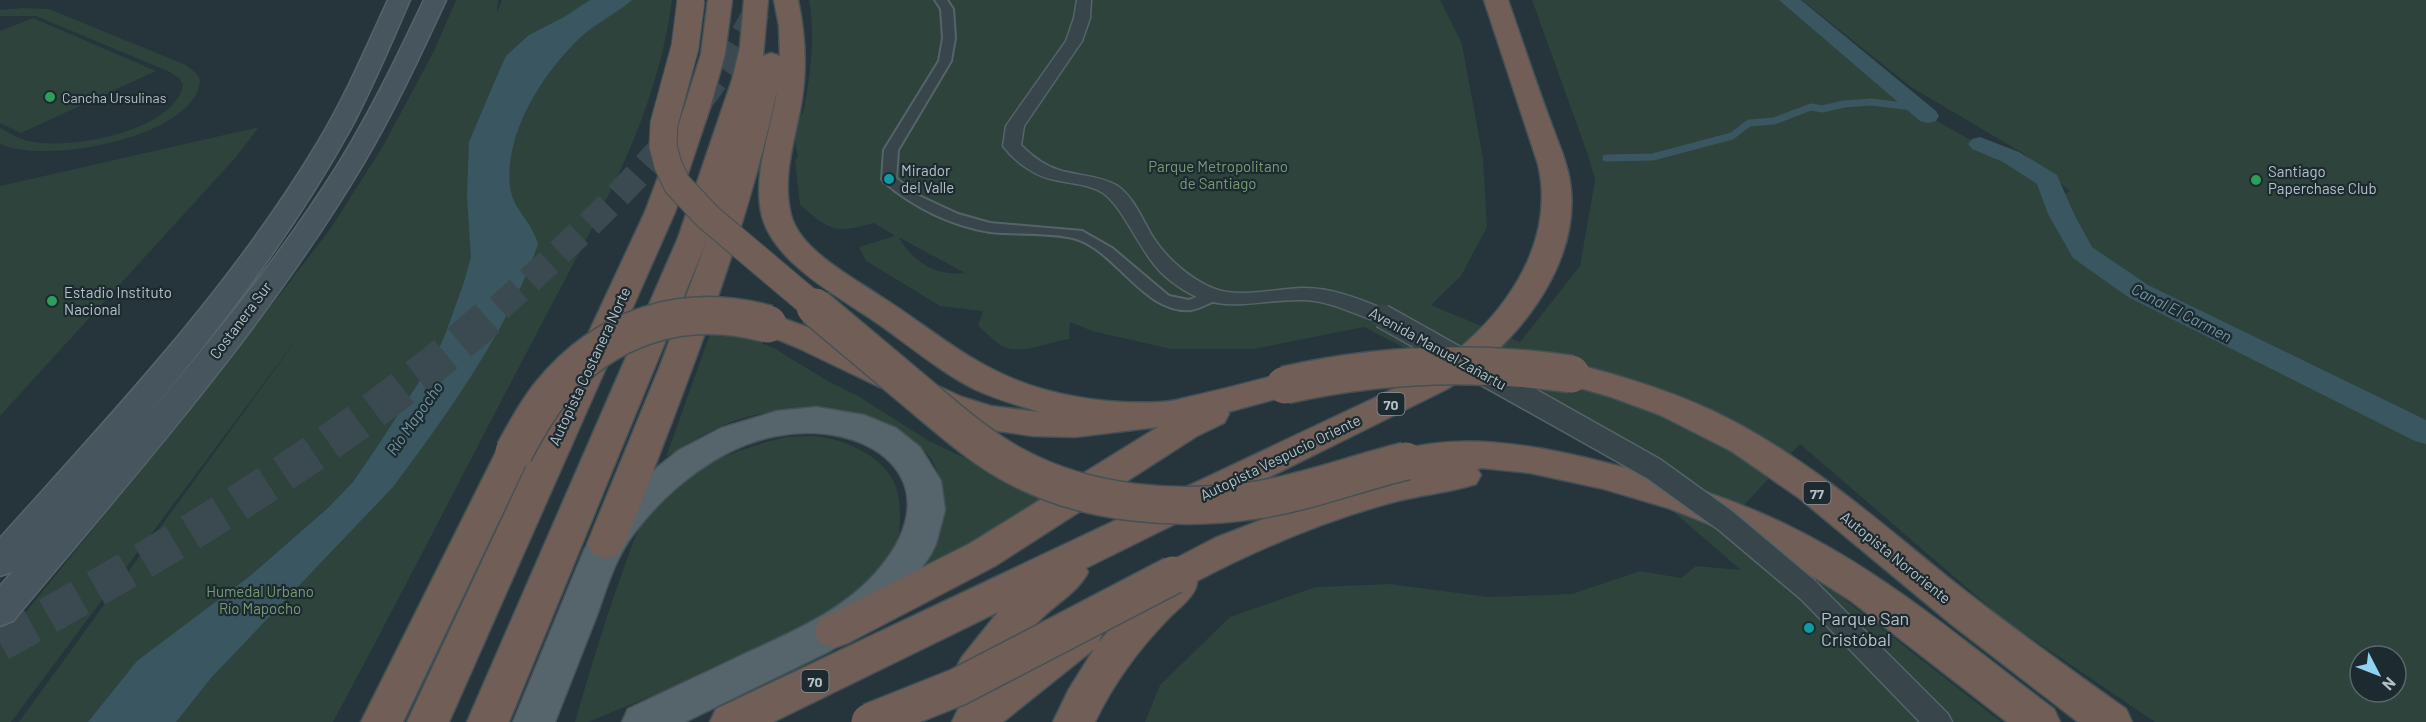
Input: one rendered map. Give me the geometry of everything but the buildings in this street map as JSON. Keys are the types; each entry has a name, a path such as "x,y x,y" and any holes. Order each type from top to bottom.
{"highway":[{"path":"691,0 685,47 663,133 665,156 677,184 708,217 959,428 991,452 1022,470 1072,489 1129,501 1210,506 1265,499 1406,461 1454,455 1509,456 1540,460 1710,508 1802,550 1860,587 2039,722"},
{"name":"Autopista Costanera Norte","path":"428,722 660,212 710,66 720,0"},
{"path":"488,722 693,238 745,80 752,47 756,0"},
{"path":"606,544 684,345 725,232 765,90 774,45 779,0"},
{"path":"786,0 790,14 792,64 788,106 774,172 774,193 779,224 794,246 819,268 978,375 1001,387 1051,402 1120,414 1158,414"},
{"name":"Autopista Vespucio Oriente","path":"731,722 1395,402 1441,378 1479,349 1530,289 1541,269 1553,232 1557,190 1548,153 1496,0"},
{"path":"382,722 514,452 536,412 551,392 581,363 618,338 660,321 706,314 747,318 807,339 928,397 969,413 1037,426 1092,424 1158,414 1285,385"},
{"name":"Autopista Nororiente","path":"1285,385 1351,370 1432,362 1506,365 1571,374 1665,403 1704,421 1765,455 1815,491 2034,665 2111,722"},
{"path":"834,631 982,555 1185,427 1236,403 1285,385"},
{"path":"870,722 968,683 1199,562 1328,508 1450,476 1501,472 1602,476"},
{"path":"951,722 976,671 1022,614 1055,581 1144,523"},
{"path":"973,722 1048,660 1199,562"},
{"path":"1074,722 1085,697 1129,632 1199,562"},
{"path":"757,722 898,641"}],"main road":[{"name":"Costanera Sur","path":"0,610 186,390 276,273 321,209 376,122 420,36 435,0"},
{"name":"Costanera Sur","path":"0,562 133,412 187,347 252,261 304,186 331,141 361,86 393,6"},
{"path":"534,722 606,544 626,516 658,484 698,456 737,435 779,422 822,420 861,428 896,445 910,457 920,472 926,488 928,505 926,523 919,542 894,579 870,603 834,631 643,722"}],"street":[{"path":"941,0 947,9 949,38 945,61 891,150 889,179 910,197 953,217 989,227 1077,234 1107,250 1164,300 1190,305 1210,296"},
{"name":"Avenida Manuel Zañartu","path":"1084,0 1082,18 1074,41 1015,126 1012,146 1030,164 1054,175 1088,180 1111,190 1127,208 1147,243 1172,272 1210,296 1245,299 1304,294 1342,300 1383,316 1654,470 1726,521 1808,590 1938,722"}],"green space":[{"name":"Humedal Urbano Río Mapocho","path":"456,0 498,0 497,13 502,0 672,0 664,45 652,88 638,130 620,170 581,249 333,722 19,722 302,332 11,722 0,722 0,644 221,371 331,228 383,146 434,51"},
{"name":"Parque Metropolitano de Santiago","path":"809,0 1440,0 1462,44 1483,158 1487,227 1461,276 1431,305 1520,342 1580,266 1595,180 1532,0 1782,0 1915,109 2041,179 2049,202 2070,191 2024,154 1911,87 1802,0 2426,0 2426,722 2155,722 2002,618 1800,444 1736,514 2001,722 1145,722 1160,685 1230,617 1316,587 1390,584 1488,597 1572,594 1640,571 1681,578 1696,566 1741,570 1603,451 1364,327 1254,349 1171,349 1092,331 1070,322 1069,339 1019,350 1004,347 978,326 983,311 940,306 866,261 859,247 895,236 874,223 850,228 834,228 826,225 800,205 795,160 798,156 795,133 797,122 803,113 810,71 812,28","holes":["900,238 965,273 944,272 927,266 905,247"]},
{"path":"49,9 186,65 197,74 200,80 192,100 174,117 147,131 115,142 49,151 21,150 0,144 0,128 22,139 42,143 65,143 115,135 140,126 160,115 175,101 183,85 180,79 170,72 36,16 0,16 0,10"},
{"name":"Cancha Ursulinas","path":"33,18 156,71 21,133 0,123 0,31"},
{"name":"Estadio Instituto Nacional","path":"259,127 236,157 0,416 0,186"},
{"path":"710,334 747,338 774,348 826,380 858,396 929,441 1053,499 913,582 938,490 938,473 932,460 923,449 886,424 865,416 822,408 777,411 725,424 666,457"},
{"path":"818,436 843,442 873,458 889,473 897,492 900,514 898,539 891,560 868,584 841,604 758,650 588,722 575,722 596,650 633,542 652,509 696,471 730,454 786,437"}],"water":[{"name":"Río Mapocho","path":"590,0 632,0 589,30 568,50 541,84 520,124 513,145 510,187 515,203 532,229 538,244 511,306 455,401 393,487 211,678 176,722 88,722 137,661 250,576 328,508 353,482 435,357 445,335 471,257 467,195 469,142 506,56 529,35 564,17"}],"waterway":[{"name":"Canal El Carmen","path":"1789,0 1928,116"},
{"path":"1606,158 1653,157 1732,136 1749,123 1774,121 1811,107 1822,109 1844,104 1871,102 1920,108"},
{"name":"Canal El Carmen","path":"1980,144 2011,157 2048,180 2061,214 2082,252 2138,291 2426,433"}],"tunnel":[{"path":"499,308 611,203 678,128 709,88 737,46 763,0"},
{"path":"0,643 131,568 260,489 383,403 500,307"}],"place":[{"name":"Cancha Ursulinas","path":"50,97"},
{"name":"Mirador del Valle","path":"889,179"},
{"name":"Santiago Paperchase Club","path":"2256,180"},
{"name":"Estadio Instituto Nacional","path":"52,301"},
{"name":"Parque San Cristóbal","path":"1809,628"}]}
